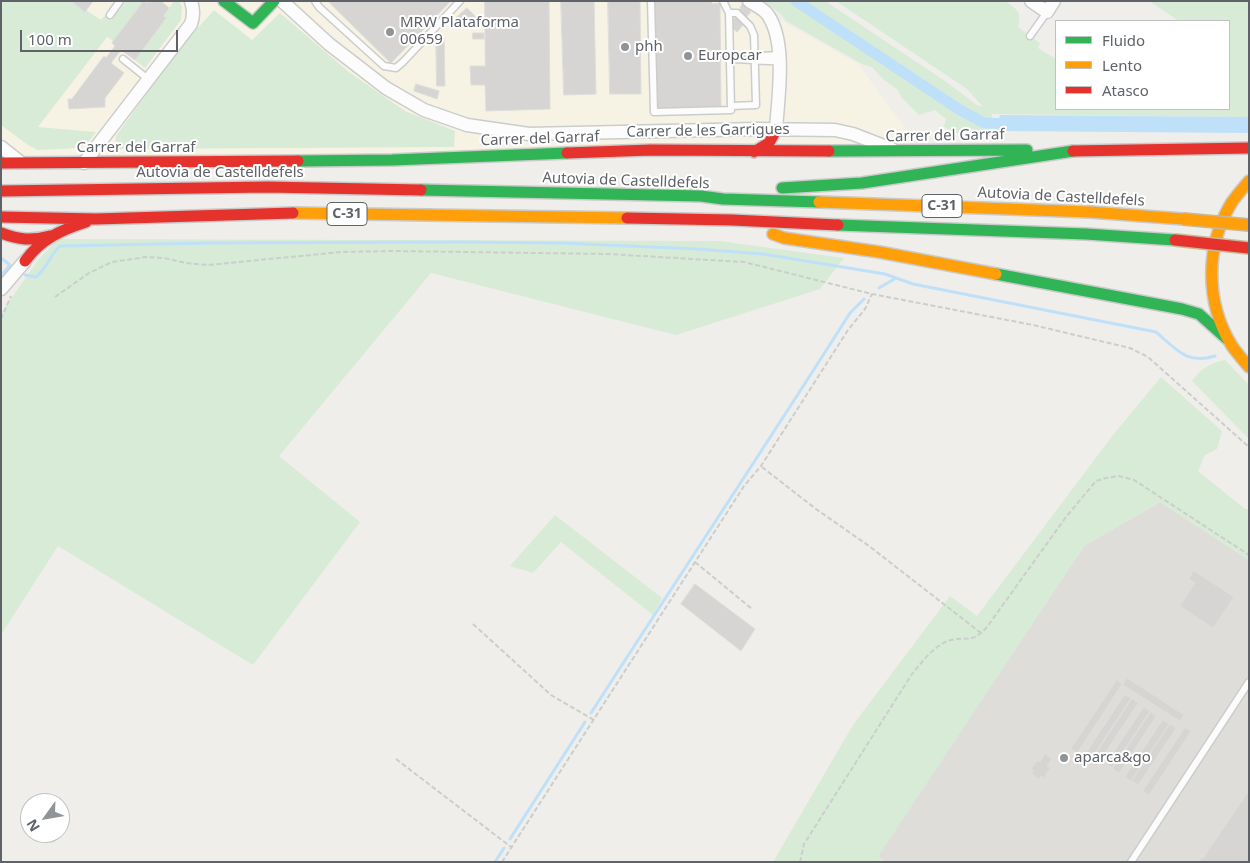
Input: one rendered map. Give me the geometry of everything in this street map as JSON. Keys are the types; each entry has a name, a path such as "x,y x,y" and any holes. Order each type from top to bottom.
{"main road":[{"path":"224,1 253,23 272,2"},
{"path":"754,152 768,143 776,130"},
{"path":"768,188 838,185 907,178 1080,150 1249,148"},
{"name":"Carrer del Garraf","path":"1,162 392,160 651,150 901,152 1080,150"},
{"path":"1227,339 1217,316 1212,293 1210,274 1212,254 1214,241 1223,216 1249,181"},
{"name":"Autovia de Castelldefels","path":"1,191 267,187 701,196 723,199 1090,212 1249,225"},
{"path":"701,196 750,188"},
{"name":"C-31","path":"1,217 96,219 270,213 732,220 768,223 1086,234 1175,240 1249,248"},
{"path":"2,234 24,241 35,240 96,219"},
{"path":"732,220 784,238 880,252 1182,309 1199,314 1227,339 1249,367"},
{"path":"2,234 20,244 24,249 25,261"},
{"path":"25,261 34,249 50,236"}],"street":[{"path":"84,163 191,24 194,17 192,1"},
{"path":"749,1 767,13 776,32 779,58 776,130"},
{"path":"1031,1 1050,7"},
{"name":"Carrer de les Garrigues","path":"272,2 386,88 424,110 467,125 529,134 835,130 853,134 901,152"},
{"path":"1,148 20,162"},
{"path":"1,289 25,261"}],"lane":[{"path":"110,15 120,1"},
{"path":"315,1 384,66 396,68 460,1"},
{"path":"651,1 654,112 731,110 729,12 723,1"},
{"path":"1030,36 1050,7"},
{"path":"729,12 737,13 750,26 754,35 756,60 756,105 731,106"},
{"path":"730,59 756,60 760,56 779,58"},
{"path":"123,59 148,79"},
{"path":"1131,862 1249,682"}],"path":[{"path":"55,297 104,265 146,257 164,258 186,264 208,265 341,252 394,250 608,254 744,262 872,294 1033,325 1130,348 1148,357 1249,447"},
{"path":"502,862 744,486 762,466 848,330 865,309 872,294"},
{"path":"762,466 816,509 869,546 982,632"},
{"path":"800,862 804,844 912,674 929,654 940,646 951,640 978,636 982,632 1066,517 1096,482 1119,476 1134,480 1249,555"},
{"path":"695,562 752,609"},
{"path":"473,624 551,695 594,720"},
{"path":"396,759 511,847"}],"shaded area":[{"path":"1,1 749,1 858,64 909,133 910,152 1,163"},
{"name":"aparca&go","path":"1160,502 1249,560 1249,862 885,862 877,856 1084,546"}],"green space":[{"path":"1,1 72,1 101,20 105,15 111,20 126,1 144,1 114,41 107,37 38,127 96,132 88,142 79,148 38,150 1,125"},
{"path":"174,1 179,1 182,7 181,20 145,68 135,60 166,18 163,16"},
{"path":"762,1 825,1 945,81 977,105 983,107 967,89 836,1 1005,1 1018,12 1018,27 1040,43 1038,48 1055,58 1055,110 1230,110 1230,20 1178,20 1149,1 1249,1 1249,117 992,114 991,130 957,133 944,127 946,119 935,110 919,115 902,98 898,90 884,80 872,67 862,64 786,21 781,14"},
{"path":"214,10 252,40 280,13 349,72 405,111 455,131 454,147 115,149 116,136 179,49"},
{"path":"58,239 719,241 844,258 820,289 676,335 431,273 279,456 360,522 253,665 58,546 1,635 1,313 39,259"},
{"path":"1225,360 1249,385 1249,439 1192,381 1206,367"},
{"path":"1161,377 1222,431 1217,449 1205,455 1198,471 1245,509 1249,509 1249,560 1160,502 1084,546 878,857 885,862 773,862 853,725 950,596 977,616 1113,435"},
{"path":"555,515 662,598 653,615 561,542 533,573 510,566"}],"water":[{"path":"1000,115 1249,117 1249,133 995,131"}],"building":[{"path":"72,1 93,1 85,12"},
{"path":"144,1 146,3 161,1 169,8 163,16 166,18 135,60 121,50 111,63 124,73 105,98 105,107 69,109 68,99 72,99 104,56 106,58 115,46 112,43"},
{"name":"MRW Plataforma 00659","path":"328,1 451,1 391,63"},
{"path":"485,1 549,1 550,109 486,111 485,85 471,85 470,66 485,66"},
{"path":"561,1 594,1 596,94 564,95"},
{"name":"phh","path":"608,1 640,1 641,94 610,94"},
{"name":"Europcar","path":"655,1 712,1 712,4 720,3 721,108 657,109"},
{"path":"742,4 751,12 742,22 737,18"},
{"path":"467,8 477,18 465,29 455,19"},
{"path":"736,17 744,24 737,32 729,25"},
{"path":"473,33 484,33 484,39 473,39"},
{"path":"436,38 444,38 445,86 437,86"},
{"path":"416,84 439,91 437,99 414,91"},
{"path":"1194,571 1234,597 1213,628 1180,606 1195,583 1189,579"},
{"path":"695,584 755,629 741,651 681,604"},
{"path":"1127,678 1184,715 1180,721 1123,685"},
{"path":"1117,680 1122,684 1077,753 1071,749"},
{"path":"1125,695 1131,698 1089,762 1083,758"},
{"path":"1132,699 1138,703 1096,766 1090,763"},
{"path":"1144,707 1150,711 1112,768 1106,764"},
{"path":"1151,712 1156,716 1119,773 1113,769"},
{"path":"1163,720 1169,724 1131,781 1125,777"},
{"path":"1170,724 1176,728 1138,785 1132,781"},
{"path":"1185,728 1191,731 1149,795 1143,791"},
{"path":"1045,754 1052,759 1047,766 1050,768 1044,778 1041,776 1039,779 1032,774 1034,771 1031,769 1038,760 1040,762"},
{"path":"1249,791 1249,862 1199,862 1203,858"}],"waterway":[{"path":"796,1 960,110 984,123 1012,124"},
{"path":"25,275 36,277 60,246 457,242 561,243 697,249 763,254 885,274 913,284 1156,332 1182,354 1189,357 1205,358 1215,356"},
{"path":"1,258 10,265 1,276"},
{"path":"879,288 896,278"},
{"path":"591,713 850,313 864,299"},
{"path":"510,839 585,722"},
{"path":"495,862 504,848"}],"traffic: fast":[{"path":"224,1 253,23 274,1"},
{"path":"829,151 1027,150"},
{"path":"782,188 862,183 1073,151"},
{"path":"298,161 392,160 567,153"},
{"path":"421,190 701,196 723,199 819,202"},
{"path":"838,225 1086,234 1175,240"},
{"path":"996,274 1182,309 1199,314 1227,339"}],"traffic: slow":[{"path":"1249,181 1232,202 1223,219 1213,255 1212,274 1213,293 1223,329 1232,346 1249,367"},
{"path":"819,202 1090,212 1183,219"},
{"path":"293,213 627,218"},
{"path":"1183,219 1249,225"},
{"path":"773,234 784,238 879,252 996,274"}],"traffic: jam":[{"path":"754,152 769,143 776,130"},
{"path":"1073,151 1249,148"},
{"path":"567,153 651,150 829,151"},
{"path":"1,163 298,161"},
{"path":"1,191 267,187 421,190"},
{"path":"1,217 96,219 293,213"},
{"path":"627,218 838,225"},
{"path":"25,261 31,253 52,236 86,222"},
{"path":"1,233 26,239 50,236"},
{"path":"1175,240 1249,248"}],"place":[{"name":"MRW Plataforma 00659","path":"390,32"},
{"name":"phh","path":"625,47"},
{"name":"Europcar","path":"688,56"},
{"name":"aparca&go","path":"1064,758"}]}
